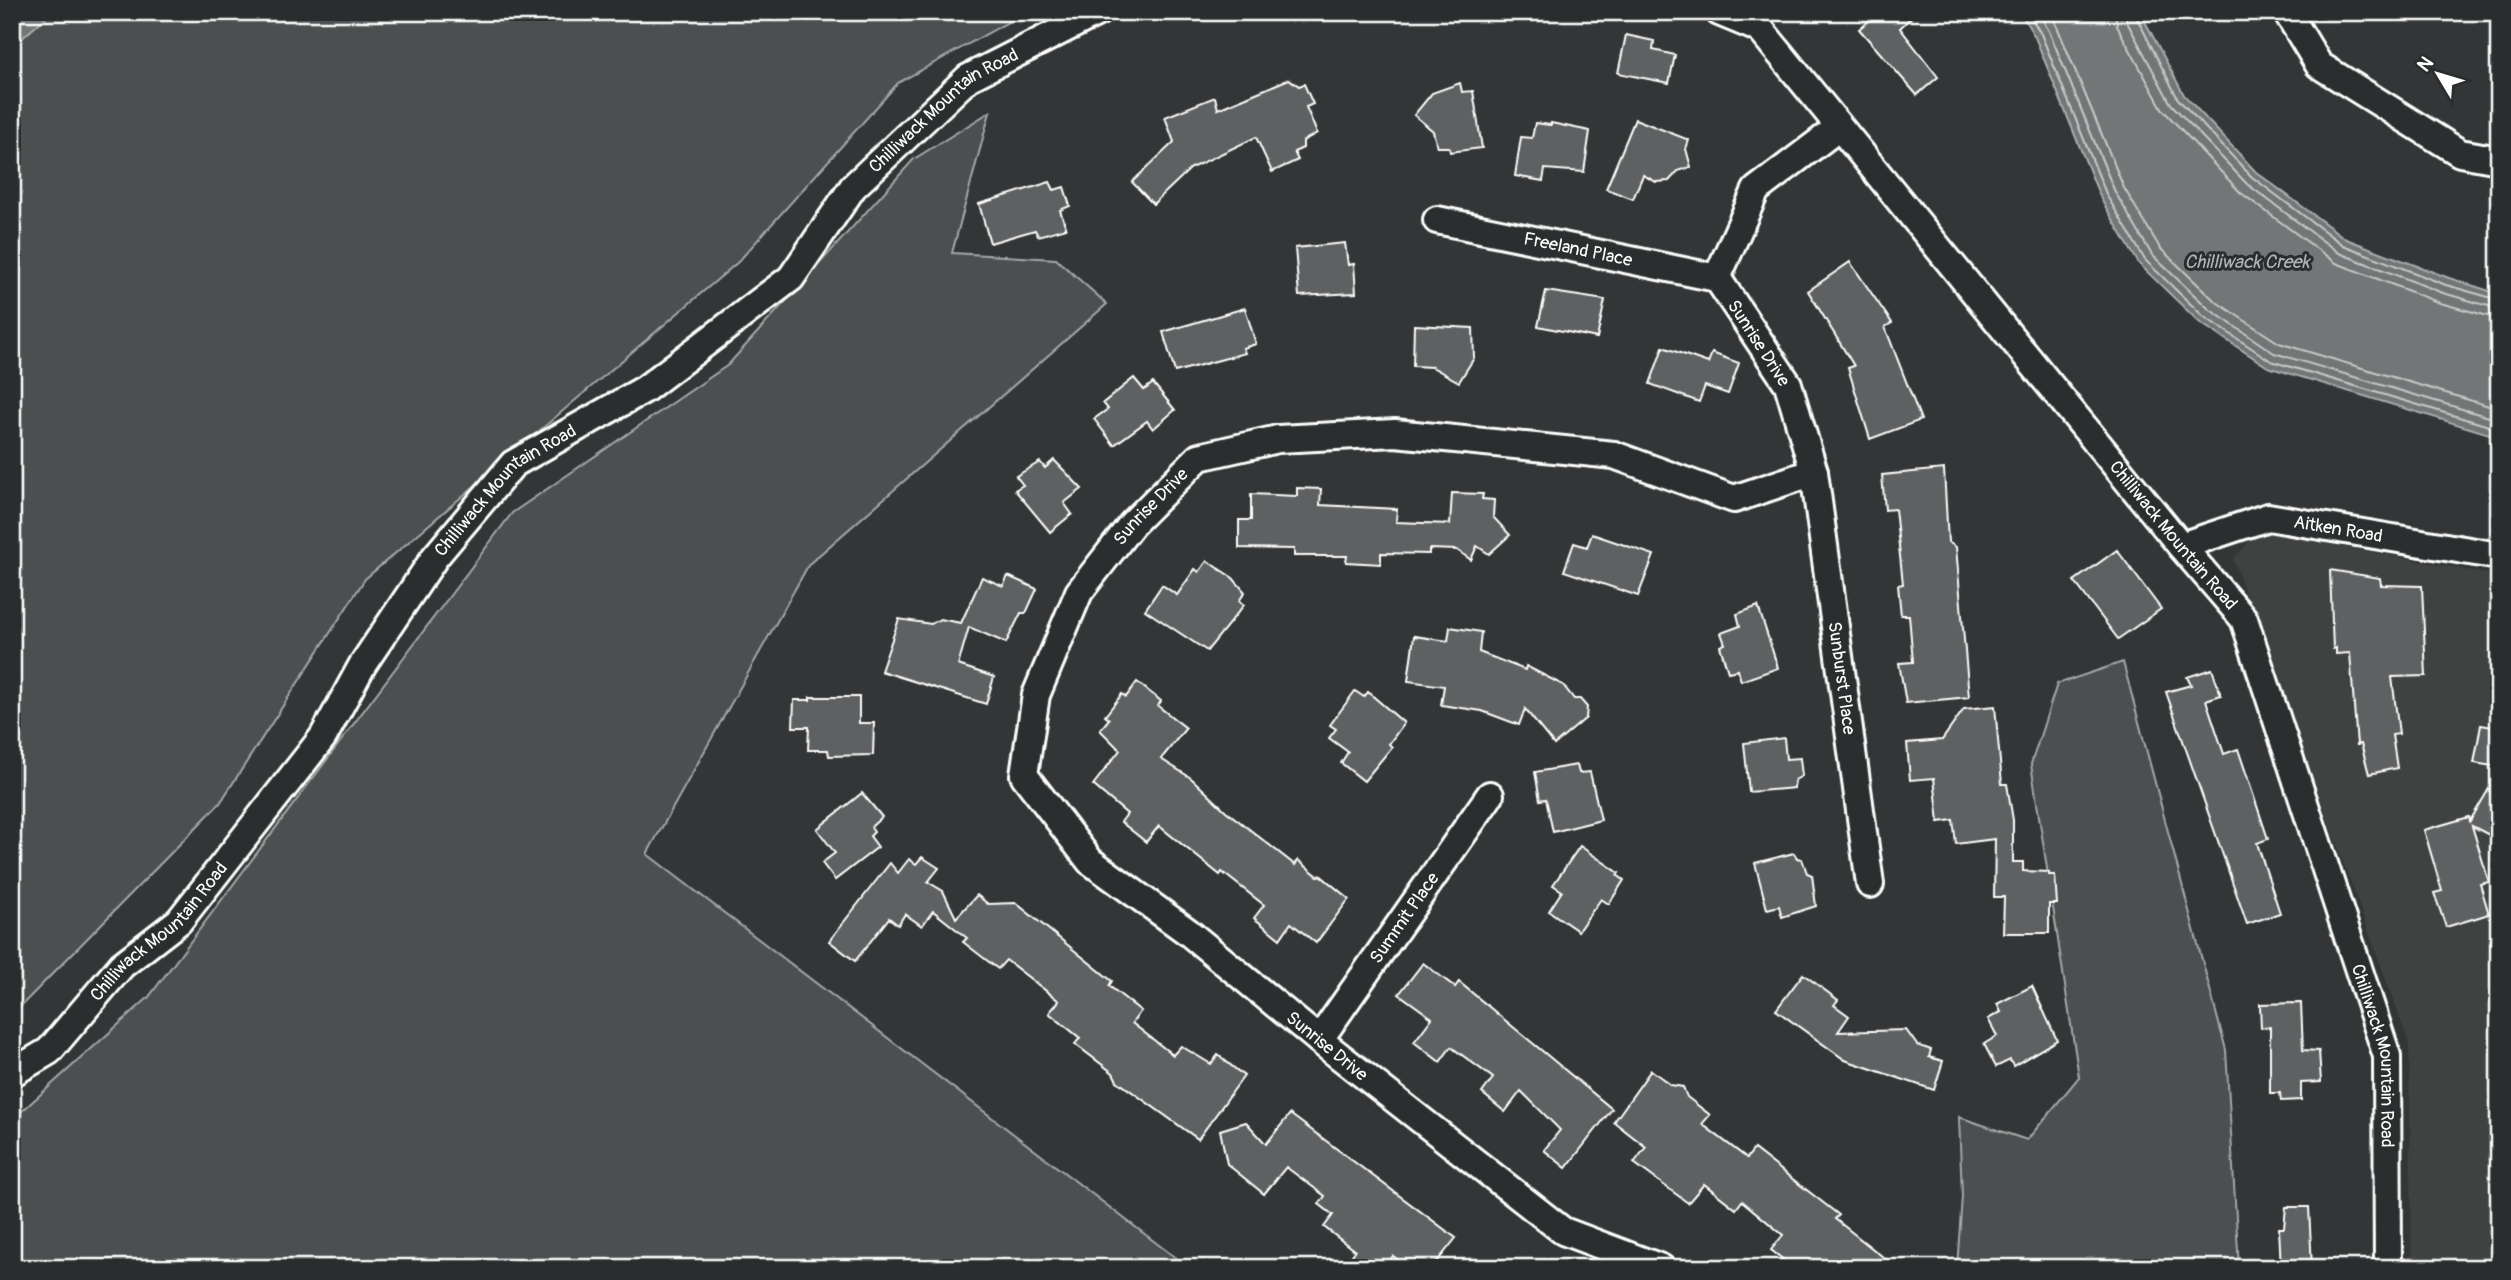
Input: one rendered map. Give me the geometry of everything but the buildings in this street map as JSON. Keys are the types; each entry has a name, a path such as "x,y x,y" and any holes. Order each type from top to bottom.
{"street":[{"name":"Chilliwack Mountain Road","path":"12,1073 49,1051 121,965 180,921 323,737 363,664 435,557 513,464 645,389 791,278 853,187 968,78 1098,12"},
{"name":"Chilliwack Mountain Road","path":"1719,12 1760,29 2181,546 2244,619 2386,1056 2388,1268"},
{"path":"2287,12 2319,65 2460,153 2499,160"},
{"path":"1717,278 1756,190 1839,127"},
{"name":"Freeland Place","path":"1437,220 1717,278"},
{"name":"Sunrise Drive","path":"1661,1268 1563,1231 1319,1040 1188,932 1090,861 1024,775 1036,695 1079,592 1132,524 1199,457 1278,439 1395,433 1614,455 1734,499 1814,472 1788,384 1717,278"},
{"name":"Sunburst Place","path":"1814,472 1870,884"},
{"name":"Aitken Road","path":"2181,546 2268,517 2499,556"},
{"name":"Summit Place","path":"1319,1040 1490,795"}],"shaded area":[{"path":"12,12 1026,12 898,83 738,262 365,579 220,803 12,1015"},
{"path":"990,112 952,253 1056,259 1107,304 809,564 647,854 1189,1268 12,1268 12,1120 148,998 512,513 728,365 914,159"},
{"path":"2259,531 2499,576 2499,1268 2412,1268 2409,1043 2233,559"},
{"path":"2123,662 2226,1050 2239,1268 1957,1268 1962,1196 1959,1117 2027,1140 2079,1077 2031,764 2057,684"}],"water":[{"path":"12,12 52,12 12,47"},
{"name":"Chilliwack Creek","path":"2020,12 2140,12 2184,95 2256,172 2346,239 2499,294 2499,437 2268,367 2199,322 2139,264 2101,199 2035,37"}]}
